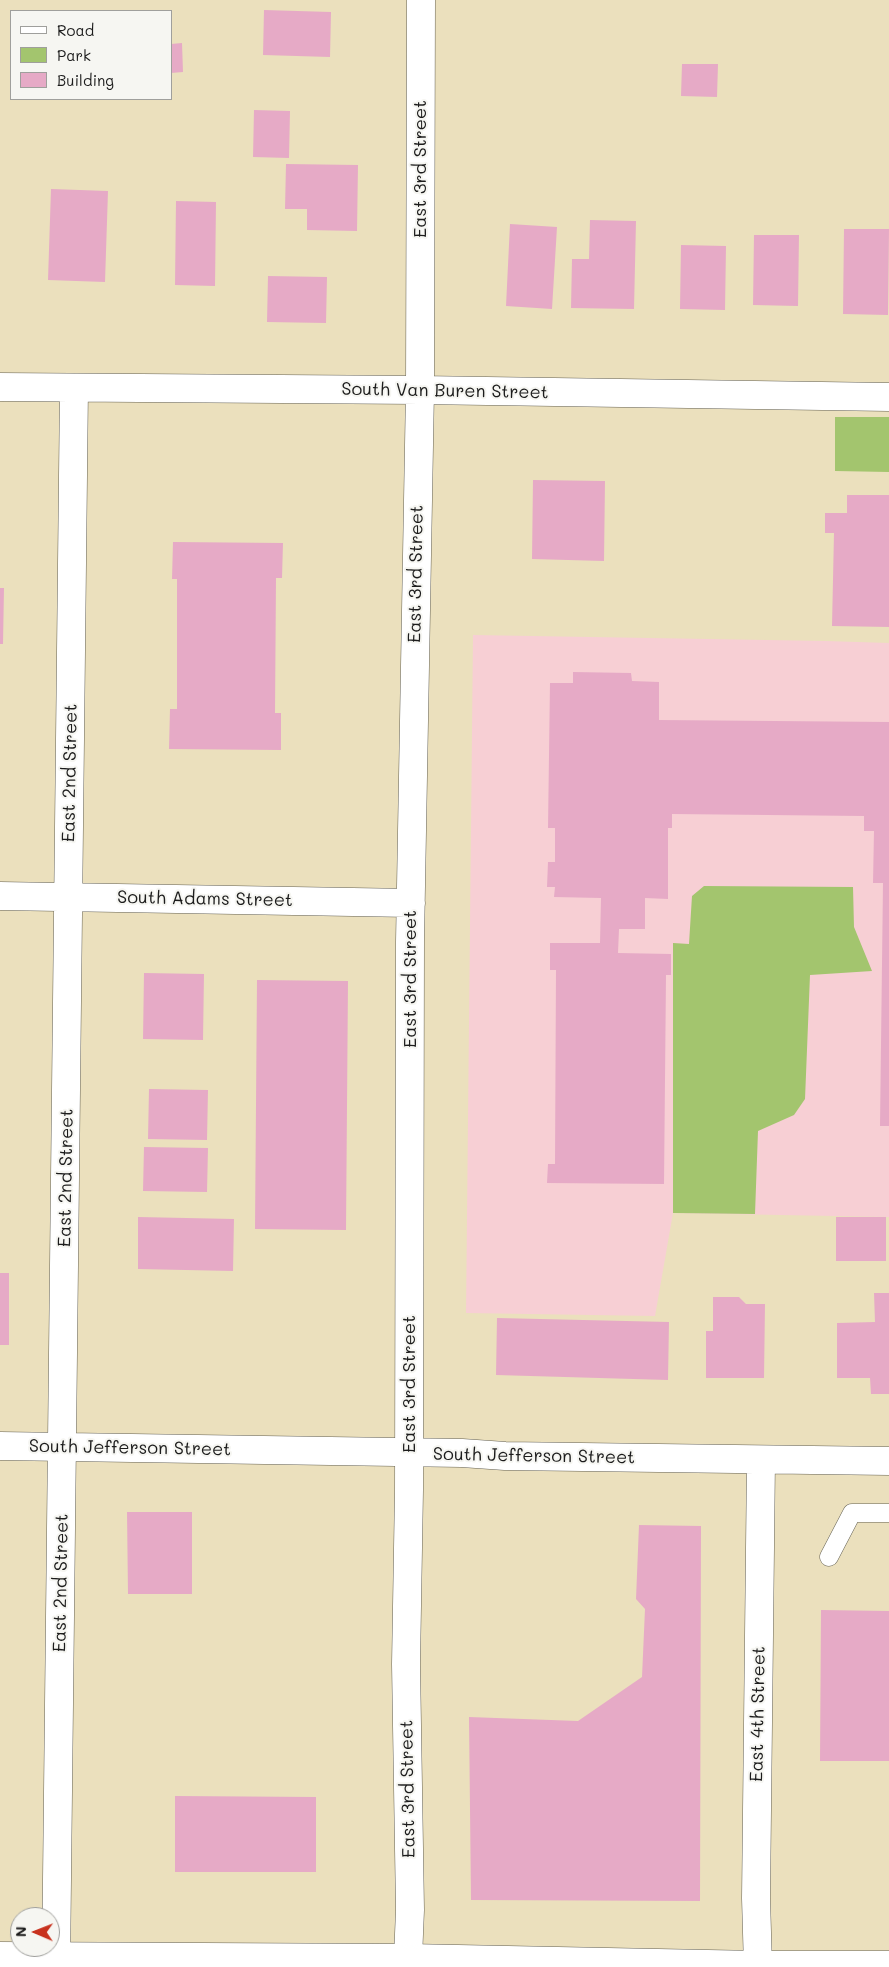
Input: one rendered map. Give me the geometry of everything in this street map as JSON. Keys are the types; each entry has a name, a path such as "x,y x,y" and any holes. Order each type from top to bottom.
{"main road":[{"name":"East 3rd Street","path":"408,1958 410,1910 406,1664 411,903 420,390 420,0"},
{"name":"South Van Buren Street","path":"0,387 420,390 889,397"},
{"name":"East 2nd Street","path":"56,1962 74,388"},
{"name":"South Adams Street","path":"0,896 411,903"},
{"name":"South Jefferson Street","path":"0,1446 889,1461"},
{"name":"East 4th Street","path":"758,1966 756,1898 761,1460"},
{"path":"0,1956 56,1962 408,1958 758,1966 889,1965"}],"lane":[{"path":"829,1557 852,1513 889,1513"}],"shaded area":[{"path":"473,635 889,643 889,1217 673,1213 655,1316 466,1313"}],"green space":[{"path":"835,417 889,417 889,472 835,471"},
{"path":"704,886 853,887 854,927 872,971 810,975 805,1099 794,1115 758,1131 755,1214 673,1213 673,943 689,944 692,896"}],"building":[{"path":"264,10 331,12 330,57 263,55"},
{"path":"182,43 183,72 172,73 172,44"},
{"path":"682,64 718,64 717,97 681,96"},
{"path":"254,110 290,111 289,158 253,157"},
{"path":"286,164 358,165 357,231 307,230 307,209 285,209"},
{"path":"51,189 108,191 105,282 48,280"},
{"path":"176,201 216,202 215,286 175,285"},
{"path":"590,220 636,221 634,309 571,308 572,259 589,259"},
{"path":"510,224 557,227 552,309 506,306"},
{"path":"844,229 889,229 888,315 843,314"},
{"path":"754,235 799,235 798,306 753,305"},
{"path":"681,245 726,246 725,310 680,309"},
{"path":"268,276 327,277 326,323 267,322"},
{"path":"533,480 605,481 604,561 532,559"},
{"path":"847,495 889,495 889,627 832,626 834,533 825,533 825,513 847,513"},
{"path":"173,542 283,543 282,578 276,578 275,713 281,713 281,750 169,749 170,709 177,709 177,579 172,579"},
{"path":"0,588 4,588 3,644 0,644"},
{"path":"573,672 631,673 632,681 659,682 659,720 889,722 889,1126 880,1126 883,883 873,883 874,831 864,831 864,816 672,814 672,828 668,828 668,899 645,898 645,929 619,929 618,953 671,954 671,975 666,975 664,1184 547,1183 548,1164 555,1164 556,970 550,970 550,943 600,943 601,898 554,897 555,887 547,887 548,862 555,862 555,828 548,828 550,683 573,683"},
{"path":"144,973 204,974 203,1040 143,1039"},
{"path":"257,980 348,981 346,1230 255,1229"},
{"path":"149,1089 208,1090 207,1140 148,1139"},
{"path":"144,1147 208,1148 207,1192 143,1191"},
{"path":"138,1217 234,1219 233,1271 138,1269"},
{"path":"836,1217 886,1217 886,1261 836,1261"},
{"path":"0,1273 9,1273 9,1345 0,1345"},
{"path":"874,1293 889,1293 889,1394 871,1394 870,1378 837,1378 837,1323 875,1322"},
{"path":"713,1297 739,1297 746,1304 765,1304 764,1378 706,1378 706,1331 713,1331"},
{"path":"497,1318 669,1322 668,1380 496,1375"},
{"path":"127,1512 192,1512 192,1594 128,1594"},
{"path":"639,1525 701,1526 700,1901 471,1900 469,1717 578,1721 642,1677 645,1609 636,1599"},
{"path":"821,1610 889,1611 889,1761 820,1761"},
{"path":"175,1796 316,1797 316,1872 175,1872"}]}
